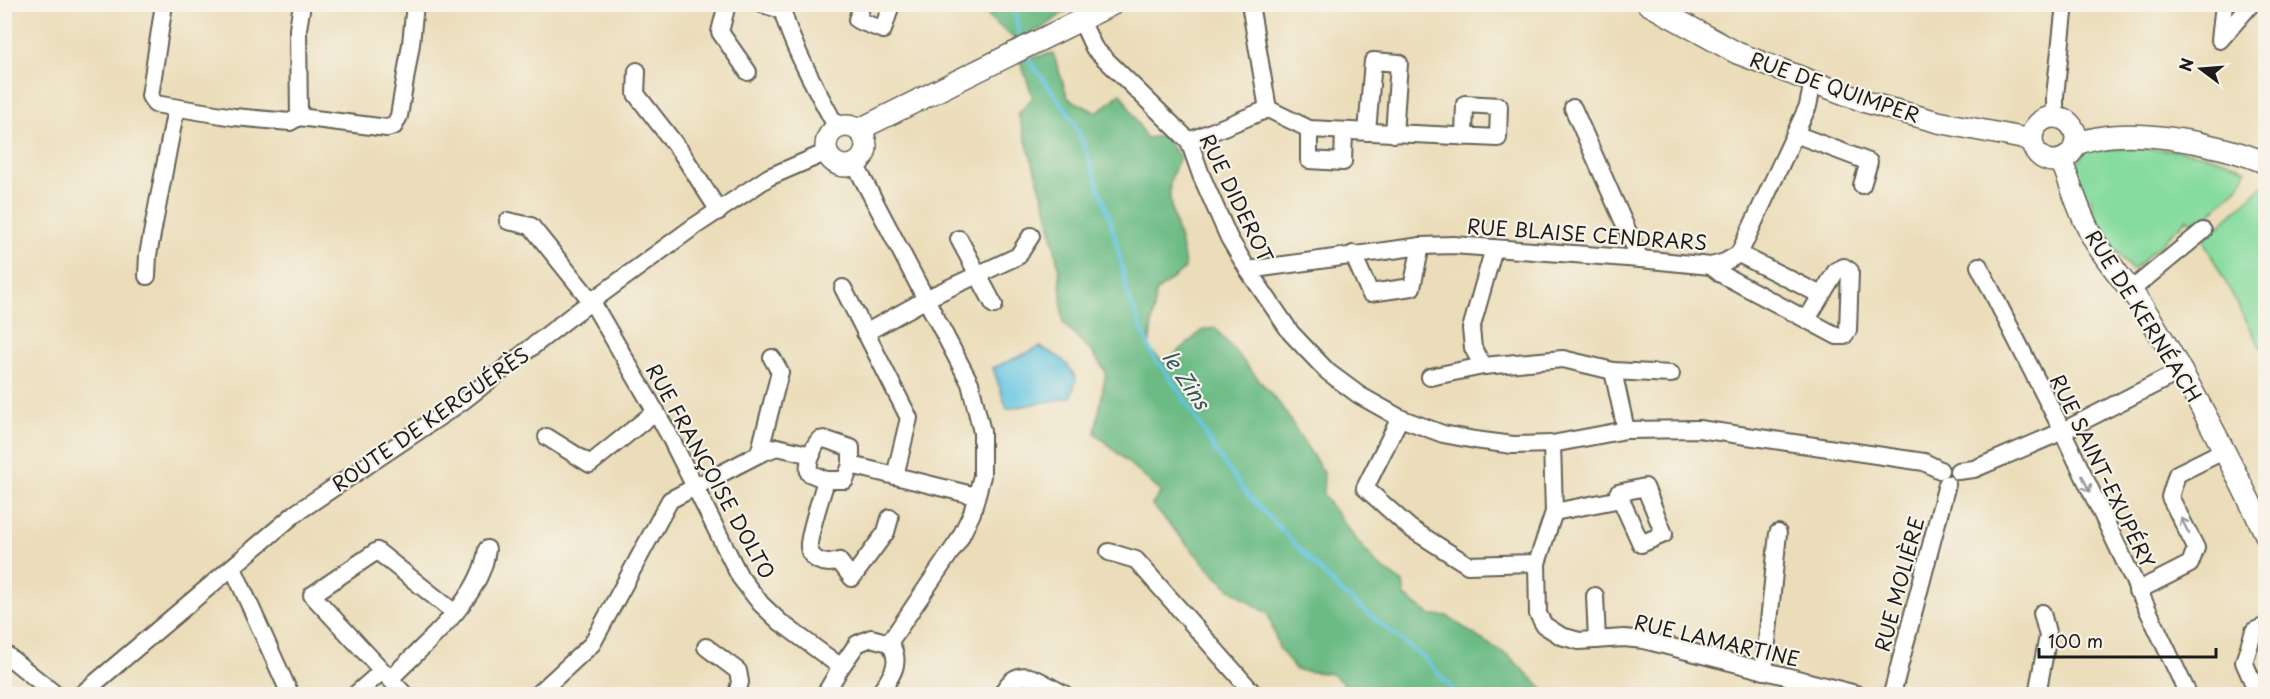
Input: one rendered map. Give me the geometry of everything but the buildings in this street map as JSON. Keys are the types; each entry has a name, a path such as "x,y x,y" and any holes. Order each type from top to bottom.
{"main road":[{"path":"848,129 862,135 866,148 860,160 855,164 841,165 835,162 827,152 829,136 1113,4"},
{"name":"RUE DE QUIMPER","path":"1648,4 1737,53 1866,102 1938,122 2032,140"},
{"path":"2071,145 2065,120 2055,117 2039,124 2032,140 2041,156 2054,161 2084,133 2127,131 2183,135 2223,143 2265,156"},
{"path":"2071,145 2117,137 2177,139 2232,151 2265,163"},
{"name":"RUE DE KERNÉACH","path":"2071,145 2077,208 2094,240 2150,319 2181,371 2225,450 2265,535"}],"street":[{"path":"164,4 150,96 155,104 234,117 290,122 299,117 387,128 394,126 399,116 415,4"},
{"path":"299,117 298,29 302,4"},
{"path":"727,4 720,32 748,72"},
{"path":"762,4 782,7 798,50 848,129"},
{"path":"862,4 857,20 883,30 889,11 886,4"},
{"path":"1250,4 1268,109"},
{"path":"2055,117 2055,96 2065,4"},
{"path":"2224,4 2220,40 2252,4"},
{"name":"RUE DIDEROT","path":"1081,20 1094,48 1189,141 1201,175 1229,238 1248,270 1292,333 1328,372 1359,395 1400,418 1443,434 1513,445 1552,444 1626,430 1700,429 1924,462 1943,477"},
{"path":"1367,132 1373,61 1382,61 1400,63 1394,134"},
{"path":"637,71 636,94 681,152 719,211"},
{"path":"1814,82 1808,106 1739,254 1821,295"},
{"path":"147,276 148,255 176,108"},
{"path":"1573,108 1640,259"},
{"path":"1189,141 1268,109 1309,129 1464,136"},
{"path":"1309,129 1309,160 1343,162 1344,131"},
{"path":"1795,134 1869,162 1862,185"},
{"name":"ROUTE DE KERGUÉRÈS","path":"82,694 296,513 463,401 662,249 777,173 827,152"},
{"path":"855,164 970,382 982,432 981,476 972,513 959,540 889,643"},
{"name":"RUE FRANÇOISE DOLTO","path":"508,221 531,226 592,302 656,411 740,577 761,604 780,622 841,667"},
{"path":"2130,291 2203,231"},
{"path":"865,333 1018,256 1031,236"},
{"path":"959,239 994,305"},
{"path":"1353,255 1370,293 1412,287 1421,246"},
{"name":"RUE BLAISE CENDRARS","path":"1248,270 1421,246 1494,248 1712,266 1739,254"},
{"path":"1483,366 1473,348 1471,329 1494,248"},
{"path":"1712,266 1721,274 1837,336 1844,336 1848,330 1850,271 1844,267 1836,271 1807,319"},
{"name":"RUE SAINT-EXUPÉRY","path":"1979,266 2188,694"},
{"path":"843,288 909,418 895,476"},
{"path":"759,454 780,372 771,358"},
{"path":"1430,377 1483,366 1563,359 1613,371 1671,374"},
{"path":"1613,371 1626,430"},
{"path":"1943,477 1955,482 1958,471 1974,468 2061,432 2181,371"},
{"path":"547,437 590,464 656,411"},
{"path":"1400,418 1365,488 1409,526 1468,565 1537,563"},
{"path":"819,440 836,442 851,448 850,465 845,480 826,480 809,473 808,468 819,440"},
{"path":"1552,444 1554,512 1621,500"},
{"path":"548,691 592,644 670,500 777,447 812,456"},
{"path":"2137,591 2190,564 2196,548 2170,497 2177,474 2225,450"},
{"path":"850,465 976,496"},
{"name":"RUE MOLIÈRE","path":"1892,694 1943,477"},
{"path":"826,480 809,546 814,557 820,562 830,564 839,561 852,578 886,532 890,518"},
{"name":"RUE LAMARTINE","path":"1554,512 1537,563 1538,614 1544,625 1561,636 1579,641 1644,640 1856,694"},
{"path":"1764,671 1778,533"},
{"path":"356,694 386,675 455,613 464,602 485,562 487,549"},
{"path":"404,694 312,595 377,551 455,613"},
{"path":"1109,552 1136,560 1254,694"},
{"path":"233,568 290,694"},
{"path":"1595,596 1597,640"},
{"path":"2037,694 2048,636 2042,613"},
{"path":"2258,694 2244,662 2254,631 2265,626"},
{"path":"825,694 857,645 872,638 889,643 897,658 894,671 879,694"},
{"path":"706,647 738,671 740,682 737,694"},
{"path":"4,653 55,694"},
{"path":"1002,694 1011,679 1019,676 1030,677 1064,694"}],"green space":[{"path":"983,5 1074,5 1044,27 1016,40 989,17"},
{"path":"1053,53 1068,98 1097,113 1121,93 1146,138 1163,136 1180,157 1171,181 1170,195 1185,269 1156,292 1149,349 1165,363 1203,330 1215,328 1282,407 1324,473 1323,495 1378,565 1403,583 1405,596 1430,615 1447,616 1509,656 1545,691 1602,694 1356,694 1332,674 1296,670 1279,648 1268,614 1229,588 1152,505 1161,492 1095,433 1106,372 1091,351 1063,323 1059,269 1047,210 1018,114 1033,97 1020,61"},
{"path":"2087,148 2189,152 2228,162 2246,170 2239,187 2196,226 2187,219 2132,271 2100,228 2095,218 2092,199 2086,199 2075,166"},
{"path":"2265,184 2265,346 2261,348 2203,240"}],"water":[{"path":"1040,347 1062,359 1073,373 1076,379 1071,397 1007,409 993,368"}],"waterway":[{"name":"le Zins","path":"1014,4 1020,42"},
{"name":"le Zins","path":"1025,55 1072,118 1084,145 1111,222 1127,293 1152,354 1177,387 1218,455 1247,494 1339,590 1426,660 1457,694"}]}
